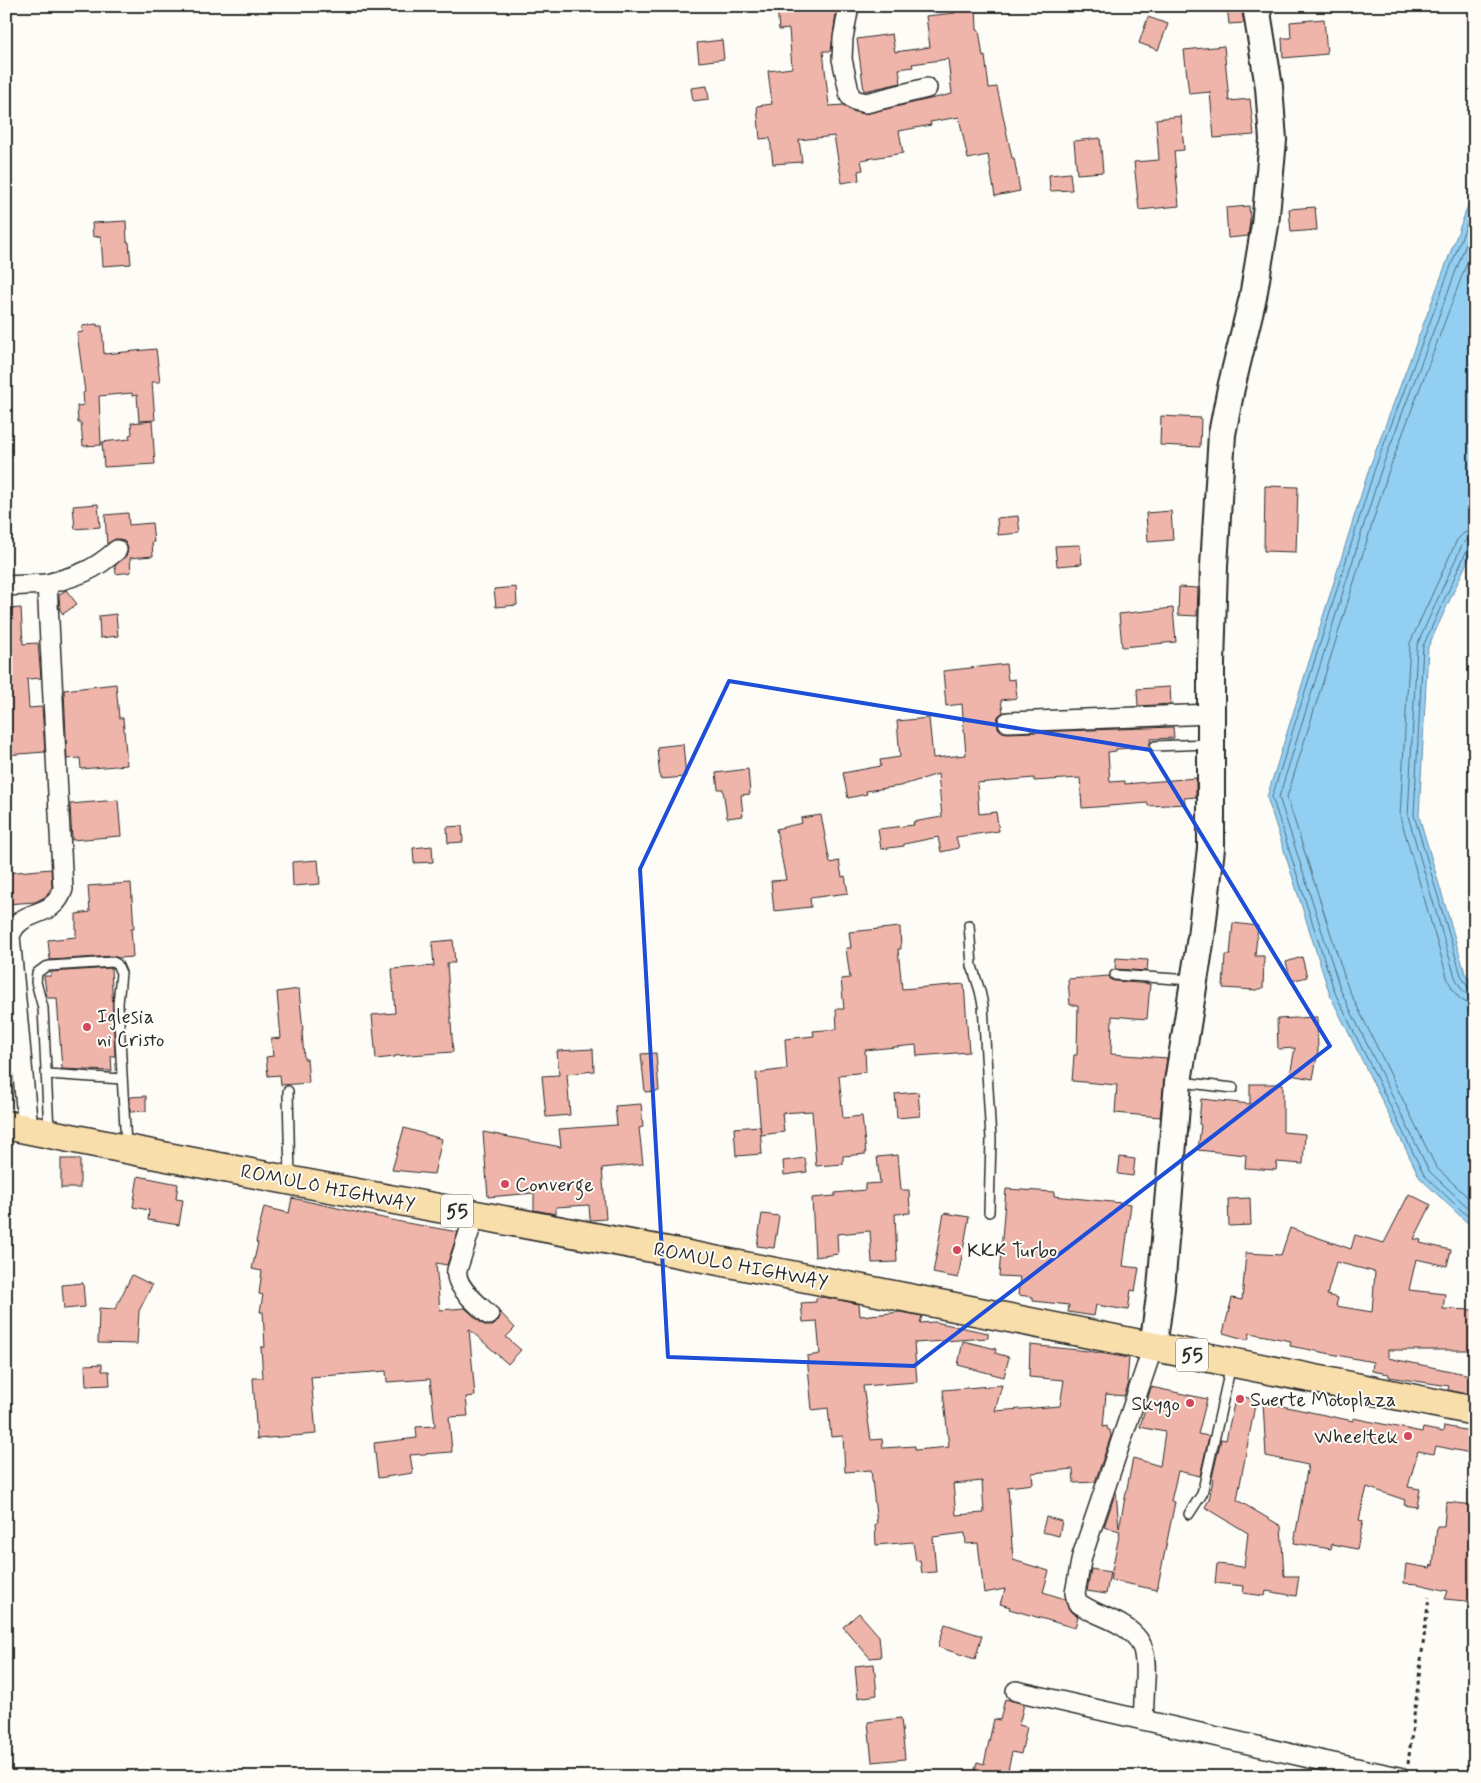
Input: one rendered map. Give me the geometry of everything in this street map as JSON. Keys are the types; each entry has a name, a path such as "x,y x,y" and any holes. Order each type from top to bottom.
{"highway":[{"name":"ROMULO HIGHWAY","path":"28,1129 982,1312 1475,1411"}],"street":[{"path":"849,6 843,38 842,59 850,96 854,100 866,103 927,88"},
{"path":"1143,1720 1146,1663 1138,1637 1121,1625 1087,1610 1076,1602 1075,1593 1082,1556 1153,1347 1161,1289 1178,1082 1206,896 1210,848 1214,566 1222,434 1254,288 1265,225 1273,140 1269,86 1256,6"},
{"path":"6,586 47,584 89,571 100,565 117,550"},
{"path":"28,1129 10,936 18,922 55,904 61,896 63,889 47,584"},
{"path":"1008,722 1211,714"},
{"path":"474,1214 456,1278 459,1285 489,1315"},
{"path":"1016,1691 1143,1720 1403,1772"}],"lane":[{"path":"1155,746 1212,744"},
{"path":"969,925 972,966 983,1005 991,1140 990,1212"},
{"path":"28,1129 47,1074 43,1008 36,982 38,973 49,966 113,962 117,964 121,973 118,1004 126,1148"},
{"path":"1115,975 1194,981"},
{"path":"47,1074 122,1079"},
{"path":"1178,1082 1233,1088"},
{"path":"288,1091 290,1180"},
{"path":"1189,1514 1202,1494 1232,1363"}],"path":[{"path":"1403,1772 1429,1597"}],"highlighted area":[{"path":"729,681 1150,750 1330,1046 914,1366 668,1357 640,869"}],"water":[{"path":"1475,187 1475,545 1428,647 1419,816 1465,973 1475,989 1475,1230 1420,1178 1330,995 1267,797 1370,466"}],"building":[{"path":"777,6 836,6 831,51 823,51 829,106 844,105 851,111 864,114 952,94 948,59 912,64 913,67 899,69 901,83 864,91 857,39 892,34 895,52 930,47 926,16 955,13 955,6 976,6 977,30 979,30 983,57 985,56 989,88 997,87 1020,191 995,196 988,155 968,159 959,117 930,122 931,125 899,131 903,153 861,160 863,170 858,171 859,180 842,183 834,136 799,140 802,162 773,164 770,138 760,139 757,106 772,104 768,71 792,68 789,29 779,30"},
{"path":"1227,6 1241,6 1244,23 1229,24"},
{"path":"1148,17 1168,24 1158,50 1139,43"},
{"path":"1324,19 1327,54 1283,58 1282,38 1291,38 1290,22"},
{"path":"722,40 724,59 699,62 697,43"},
{"path":"1224,46 1229,101 1250,99 1254,135 1214,138 1210,92 1189,94 1184,50"},
{"path":"707,86 709,99 693,101 691,88"},
{"path":"1181,116 1184,150 1174,151 1179,206 1139,210 1134,162 1159,160 1156,119"},
{"path":"1100,138 1103,172 1077,174 1074,141"},
{"path":"1070,173 1072,190 1050,191 1049,175"},
{"path":"1249,206 1248,236 1228,238 1226,208"},
{"path":"1315,207 1317,230 1291,232 1289,209"},
{"path":"126,221 131,264 103,266 101,236 93,237 92,223"},
{"path":"97,324 97,326 102,326 104,354 156,349 160,382 152,382 155,420 139,421 137,395 132,396 132,393 99,396 101,445 83,446 81,423 78,423 77,406 84,405 83,393 85,392 77,333 83,332 82,326"},
{"path":"1161,416 1201,418 1200,447 1160,445"},
{"path":"152,421 155,464 104,467 102,442 130,439 129,435 132,434 131,423"},
{"path":"1265,486 1298,487 1296,552 1264,551"},
{"path":"98,504 100,527 75,529 73,506"},
{"path":"1171,511 1173,540 1148,542 1146,513"},
{"path":"128,513 129,525 152,523 153,556 130,558 131,572 116,574 115,566 127,554 128,548 125,542 120,539 115,539 107,544 105,515"},
{"path":"1018,516 1020,533 998,535 997,518"},
{"path":"1080,545 1082,564 1057,566 1055,546"},
{"path":"516,587 517,605 496,607 494,589"},
{"path":"1179,587 1198,588 1197,616 1178,615"},
{"path":"66,590 77,604 63,614 60,610 59,595"},
{"path":"21,608 23,644 38,643 41,678 27,679 29,708 42,707 45,752 6,755 6,645 8,645 6,609"},
{"path":"1173,608 1176,642 1122,647 1119,614"},
{"path":"116,614 118,636 100,638 99,616"},
{"path":"1006,664 1008,680 1015,679 1017,698 1001,700 1003,712 998,716 997,722 998,728 1002,732 1173,727 1174,738 1151,739 1149,747 1116,749 1116,751 1108,752 1110,782 1125,781 1125,784 1196,778 1196,797 1184,798 1185,804 1148,806 1148,803 1082,808 1080,778 1034,781 1034,778 977,783 979,814 996,812 999,831 956,837 959,848 941,852 938,837 904,844 904,846 881,849 878,829 914,825 913,822 942,817 938,774 900,786 866,791 867,794 848,798 843,773 881,766 880,760 900,757 897,721 929,718 933,758 966,755 962,704 946,706 943,671"},
{"path":"116,684 119,718 123,718 127,765 81,769 80,758 67,759 64,690"},
{"path":"1170,687 1171,704 1138,706 1137,689"},
{"path":"683,744 686,777 660,779 657,747"},
{"path":"748,769 750,794 741,795 743,816 727,818 723,789 718,789 716,773"},
{"path":"118,800 121,836 72,840 70,804"},
{"path":"821,815 830,863 839,861 842,877 845,876 848,893 810,898 811,907 774,911 771,881 786,880 776,829 802,823 801,818"},
{"path":"462,826 463,842 448,843 447,827"},
{"path":"432,846 433,862 414,863 413,848"},
{"path":"318,860 320,884 293,886 292,862"},
{"path":"51,869 52,887 45,897 35,902 6,904 6,873"},
{"path":"131,883 134,929 131,929 133,957 119,958 113,956 50,960 48,940 76,937 76,914 90,912 88,886"},
{"path":"1233,923 1258,926 1255,956 1264,956 1263,988 1256,990 1223,988 1225,955 1230,955"},
{"path":"900,927 901,949 898,949 902,989 964,984 969,1052 917,1056 916,1045 865,1050 866,1072 839,1075 843,1118 862,1116 866,1154 843,1156 843,1164 816,1166 812,1111 782,1113 784,1132 761,1135 756,1073 787,1069 785,1039 814,1036 813,1031 837,1029 836,1009 844,1009 841,979 850,978 846,948 851,948 849,932"},
{"path":"453,940 455,963 447,963 453,1052 376,1059 372,1015 395,1013 392,969 434,966 432,942"},
{"path":"1302,957 1307,977 1291,981 1286,962"},
{"path":"1116,958 1148,960 1147,971 1115,969"},
{"name":"Iglesia ni Cristo","path":"111,968 115,1056 111,1056 112,1071 62,1069 57,998 47,998 44,976 51,976 51,972"},
{"path":"1109,976 1111,980 1115,981 1150,984 1147,1019 1112,1016 1111,1054 1167,1058 1160,1117 1115,1113 1117,1085 1072,1081 1074,1055 1077,1055 1078,1005 1070,1005 1068,979"},
{"path":"299,989 304,1059 307,1059 309,1083 281,1085 280,1075 268,1076 266,1057 273,1056 271,1039 281,1038 277,992"},
{"path":"1317,1017 1318,1051 1313,1079 1290,1075 1295,1048 1278,1049 1277,1019"},
{"path":"593,1049 594,1071 567,1074 570,1115 546,1117 542,1076 559,1075 557,1051"},
{"path":"656,1053 659,1091 645,1092 641,1054"},
{"path":"1250,1084 1283,1084 1283,1132 1305,1134 1303,1164 1277,1162 1276,1170 1245,1168 1246,1155 1198,1150 1201,1125 1199,1124 1201,1099 1250,1104"},
{"path":"918,1092 920,1116 897,1118 895,1094"},
{"path":"146,1096 146,1111 130,1112 130,1097"},
{"path":"641,1104 643,1127 639,1128 643,1164 602,1168 606,1219 590,1220 589,1205 556,1207 556,1214 534,1210 534,1193 488,1197 483,1132 561,1147 559,1129 617,1125 615,1106"},
{"path":"760,1126 762,1154 736,1156 734,1128"},
{"path":"404,1128 442,1139 434,1174 392,1170"},
{"path":"898,1155 901,1190 909,1190 910,1213 895,1214 897,1262 872,1263 870,1231 837,1234 838,1254 815,1257 812,1198 835,1196 835,1193 865,1190 865,1184 880,1183 877,1157"},
{"path":"1120,1157 1135,1159 1133,1176 1118,1174"},
{"path":"805,1158 807,1172 784,1175 783,1161"},
{"path":"61,1159 80,1159 80,1188 61,1188"},
{"path":"138,1176 178,1184 176,1199 183,1200 179,1225 148,1220 149,1210 133,1207"},
{"path":"1006,1189 1054,1192 1054,1196 1131,1204 1123,1266 1139,1268 1135,1291 1131,1290 1128,1310 1096,1305 1094,1316 1068,1312 1069,1305 1033,1301 1033,1297 1018,1295 1020,1277 999,1276"},
{"path":"1409,1194 1431,1205 1414,1239 1421,1240 1420,1243 1451,1250 1447,1266 1416,1259 1409,1290 1445,1294 1443,1309 1475,1310 1475,1350 1388,1350 1388,1358 1475,1376 1472,1395 1448,1390 1449,1386 1389,1377 1389,1374 1372,1371 1373,1362 1290,1346 1291,1341 1250,1333 1248,1340 1223,1333 1232,1298 1242,1300 1246,1253 1281,1255 1290,1228 1351,1249 1355,1235 1384,1243","holes":["1336,1262 1375,1272 1372,1312 1336,1306 1338,1298 1327,1295"]},
{"path":"292,1198 401,1222 458,1232 447,1265 436,1263 440,1310 465,1308 487,1326 493,1326 497,1322 500,1312 515,1328 506,1337 521,1350 508,1364 469,1329 475,1396 466,1397 468,1416 449,1417 452,1452 410,1455 413,1473 378,1478 374,1443 417,1438 416,1427 435,1426 430,1379 387,1382 386,1371 311,1377 316,1434 257,1439 253,1378 263,1378 261,1347 265,1347 263,1312 260,1312 263,1295 259,1294 262,1271 252,1269 264,1207 289,1213"},
{"path":"1250,1198 1251,1225 1229,1226 1228,1199"},
{"path":"944,1213 969,1217 958,1278 933,1273"},
{"path":"762,1214 779,1216 774,1248 757,1246"},
{"path":"132,1275 152,1285 139,1311 137,1344 98,1343 99,1308 115,1309"},
{"path":"83,1283 85,1307 64,1309 62,1285"},
{"path":"823,1297 859,1304 860,1316 901,1312 922,1316 920,1323 935,1322 988,1333 988,1338 914,1343 917,1382 863,1386 871,1440 882,1439 883,1448 915,1446 915,1450 949,1447 943,1390 1002,1385 995,1411 1060,1406 1064,1380 1029,1377 1030,1345 1088,1351 1129,1358 1127,1382 1129,1383 1124,1396 1106,1394 1103,1427 1107,1426 1111,1436 1095,1482 1074,1483 1073,1469 1032,1473 1033,1484 1008,1487 1013,1560 1049,1571 1043,1592 1065,1599 1070,1611 1078,1616 1075,1628 1009,1609 1010,1607 1000,1604 1005,1589 984,1593 978,1543 966,1544 965,1533 933,1537 936,1572 922,1573 920,1560 916,1561 913,1542 876,1545 875,1524 877,1524 871,1470 845,1472 843,1436 831,1437 828,1408 812,1410 807,1356 820,1354 817,1321 803,1322 801,1303 816,1302 816,1298","holes":["982,1481 984,1513 956,1515 953,1484"]},
{"path":"963,1341 996,1349 995,1353 1009,1357 1004,1377 958,1365"},
{"path":"102,1364 102,1371 109,1371 110,1385 86,1386 85,1365"},
{"path":"1151,1387 1207,1399 1198,1434 1209,1436 1200,1476 1178,1471 1171,1501 1175,1502 1157,1590 1110,1580 1120,1531 1104,1527 1116,1491 1119,1528 1133,1458 1160,1466 1165,1432 1140,1427"},
{"path":"1236,1395 1256,1400 1237,1500 1281,1526 1284,1576 1299,1576 1296,1596 1266,1591 1265,1596 1243,1593 1244,1586 1215,1583 1217,1564 1244,1567 1248,1533 1205,1507 1209,1500 1221,1439 1226,1440"},
{"path":"1263,1402 1353,1421 1353,1418 1422,1432 1423,1428 1443,1432 1444,1426 1475,1432 1475,1454 1436,1446 1434,1454 1418,1451 1408,1487 1420,1489 1417,1507 1404,1505 1405,1500 1367,1487 1359,1520 1363,1521 1357,1549 1332,1544 1331,1549 1294,1543 1308,1465 1266,1456"},
{"path":"1446,1502 1475,1505 1475,1602 1445,1599 1448,1591 1418,1584 1404,1583 1406,1564 1430,1568 1431,1565 1433,1566 1437,1526 1444,1526"},
{"path":"1046,1517 1062,1521 1059,1536 1042,1532"},
{"path":"1091,1569 1110,1572 1106,1594 1087,1591"},
{"path":"859,1613 879,1636 881,1657 870,1658 843,1627"},
{"path":"945,1624 982,1636 975,1659 938,1647"},
{"path":"874,1664 877,1695 858,1698 855,1666"},
{"path":"1005,1699 1024,1704 1019,1725 1027,1727 1021,1754 1012,1752 1008,1770 1016,1771 1015,1777 973,1777 977,1762 984,1764 994,1719 1000,1720"},
{"path":"901,1718 905,1759 872,1762 868,1722"}],"place":[{"name":"Iglesia ni Cristo","path":"87,1027"},
{"name":"Converge","path":"505,1184"},
{"name":"KKK Turbo","path":"957,1250"},
{"name":"Suerte Motoplaza","path":"1240,1399"},
{"name":"Skygo","path":"1190,1403"},
{"name":"Wheeltek","path":"1408,1436"}]}
